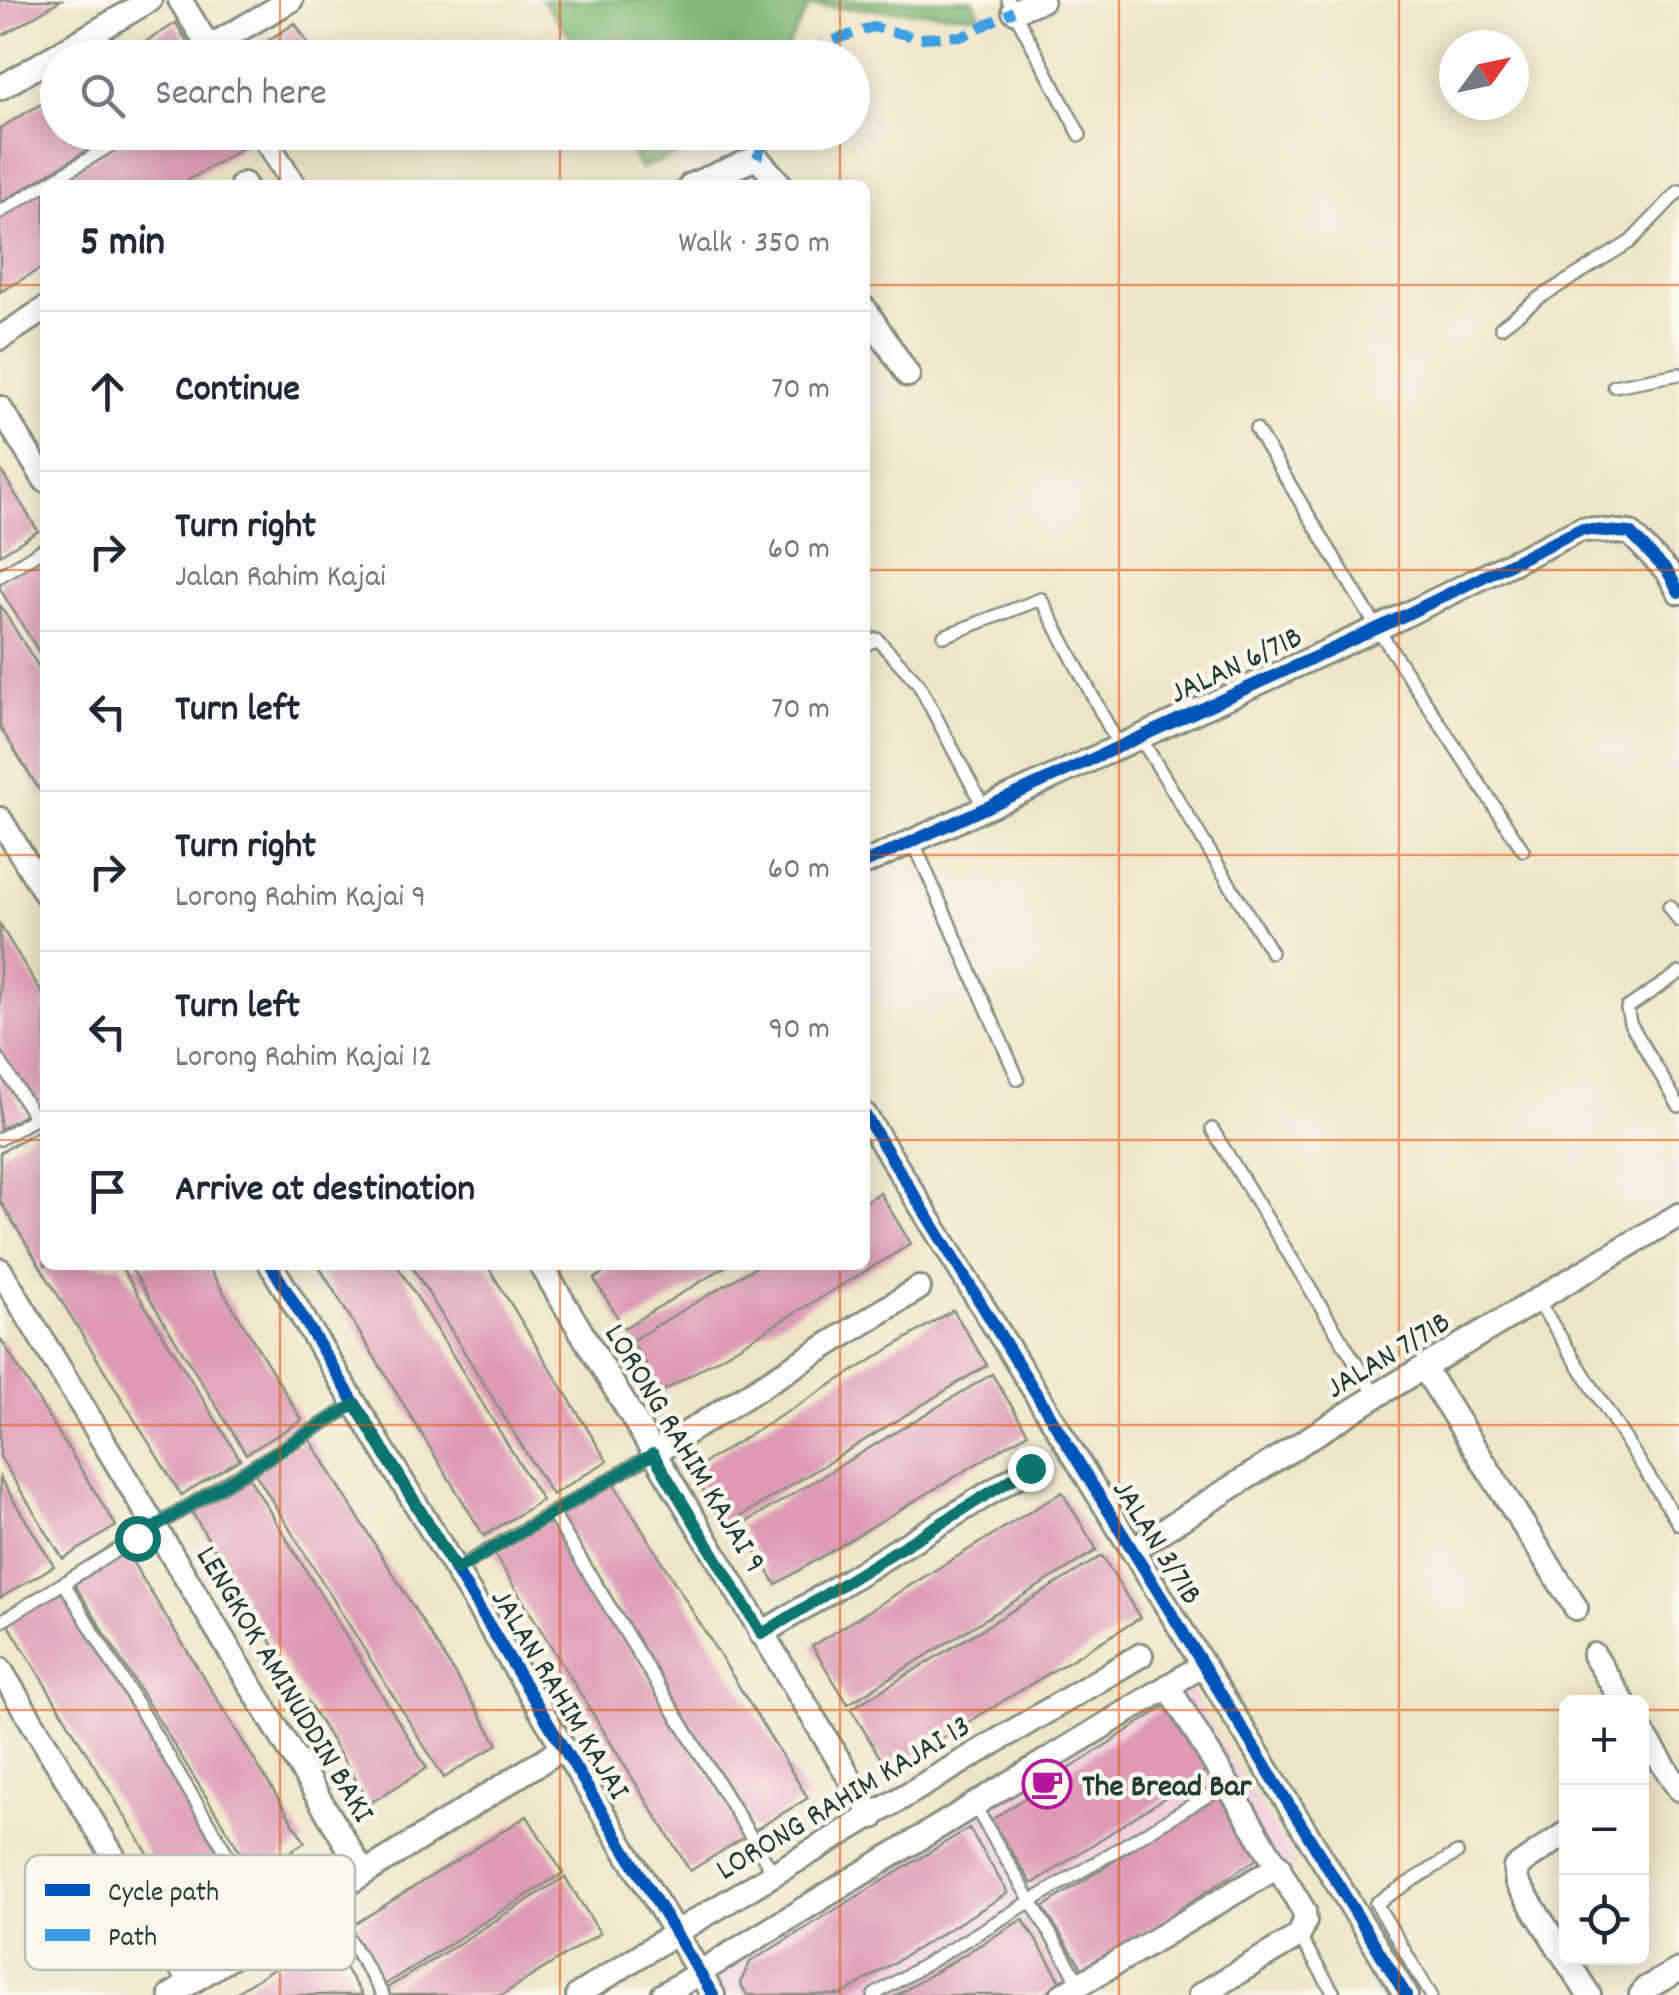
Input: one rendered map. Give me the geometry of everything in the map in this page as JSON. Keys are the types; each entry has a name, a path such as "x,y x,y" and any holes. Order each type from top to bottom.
{"street":[{"path":"82,40 150,0"},
{"path":"180,0 205,40"},
{"path":"230,40 291,0"},
{"path":"1011,6 1042,0"},
{"path":"0,88 40,65"},
{"path":"272,150 291,180"},
{"path":"703,180 757,158 776,180"},
{"path":"0,338 40,312"},
{"path":"870,318 908,375"},
{"path":"0,408 40,472"},
{"name":"JALAN 6/71B","path":"870,861 1377,628 1581,528 1630,532 1668,572 1679,592"},
{"path":"0,818 40,885"},
{"name":"JALAN 3/71B","path":"870,1123 1406,1995"},
{"name":"JALAN 7/71B","path":"1132,1550 1376,1396 1679,1215"},
{"name":"LENGKOK AMINUDDIN BAKI","path":"0,1270 353,1855"},
{"name":"JALAN RAHIM KAJAI","path":"273,1270 713,1995"},
{"name":"LORONG RAHIM KAJAI 9","path":"547,1270 872,1817"},
{"path":"653,1454 919,1288"},
{"path":"1424,1368 1576,1608"},
{"path":"762,1634 1030,1468"},
{"name":"LORONG RAHIM KAJAI 13","path":"578,1995 1141,1655"},
{"path":"1594,1655 1618,1695"},
{"path":"664,1995 1203,1664"},
{"path":"0,1669 105,1855"},
{"path":"1168,1686 1279,1866 1304,1911 1305,1920 1299,1936 1200,1995"},
{"path":"1649,1743 1679,1789"},
{"path":"355,1879 563,1748"},
{"path":"1559,1838 1515,1868 1517,1882 1589,1995"},
{"name":"LENGKOK AMINUDDIN BAKI","path":"355,1858 364,1873"},
{"path":"1071,1989 1279,1866"},
{"path":"180,1989 210,1970"},
{"path":"1640,1995 1679,1970"}],"lane":[{"path":"1011,6 1080,134"},
{"path":"53,180 102,150"},
{"path":"0,212 40,188"},
{"path":"1502,327 1540,298 1630,242 1679,191"},
{"path":"1614,386 1679,374"},
{"path":"1256,429 1377,628 1523,850"},
{"path":"0,576 40,551"},
{"path":"944,636 1041,600 1130,742 1271,952"},
{"path":"870,642 877,638 918,684 984,808"},
{"path":"912,841 1018,1078"},
{"path":"1669,906 1679,922"},
{"path":"1679,973 1627,1008 1630,1024 1679,1106"},
{"path":"0,1061 40,1115 0,1139"},
{"path":"1212,1129 1376,1396"},
{"path":"1536,1300 1679,1524"},
{"path":"0,1622 355,1404"},
{"path":"456,1570 653,1454"},
{"path":"552,1514 774,1874"},
{"path":"64,1583 228,1855"},
{"path":"874,1995 1228,1784"},
{"path":"974,1805 1031,1901 1071,1989"},
{"path":"1431,1995 1376,1903 1457,1853"},
{"path":"1299,1936 1334,1995"},
{"path":"355,1949 383,1995"}],"shaded area":[{"path":"1186,1685 1295,1865 1060,1995 663,1995"}],"green space":[{"path":"542,0 973,0 980,15 809,6 791,40 574,40"},
{"path":"631,150 691,150 639,169"}],"building":[{"path":"0,0 61,0 0,37"},
{"path":"176,23 186,40 148,40"},
{"path":"295,23 306,40 269,40"},
{"path":"40,105 40,150 88,150 0,203 0,128"},
{"path":"106,150 239,150 188,180 56,180"},
{"path":"40,190 40,269 0,292 0,214"},
{"path":"0,469 38,531 0,555"},
{"path":"40,557 40,654 0,589 0,582"},
{"path":"0,605 40,669 40,791 0,727"},
{"path":"0,925 40,990 40,1105 36,1107 0,1049"},
{"path":"0,1072 26,1114 0,1129"},
{"path":"38,1130 40,1133 40,1266 0,1201 0,1153"},
{"path":"880,1193 911,1244 870,1268 870,1199"},
{"path":"42,1270 123,1270 240,1459 181,1495"},
{"path":"132,1270 210,1270 302,1420 246,1454"},
{"path":"321,1270 400,1270 542,1500 484,1536"},
{"path":"414,1270 490,1270 607,1461 552,1495"},
{"path":"608,1270 720,1270 624,1328 594,1279"},
{"path":"751,1270 867,1270 662,1392 631,1341"},
{"path":"953,1310 987,1365 725,1526 691,1471"},
{"path":"0,1338 116,1526 63,1559 0,1457"},
{"path":"992,1374 1028,1433 776,1584 740,1526"},
{"path":"308,1436 498,1744 444,1778 253,1470"},
{"path":"248,1476 427,1768 370,1803 191,1511"},
{"path":"0,1478 54,1566 0,1598"},
{"path":"612,1481 808,1798 755,1830 560,1513"},
{"path":"1062,1492 1097,1550 848,1704 812,1646"},
{"path":"551,1519 746,1836 690,1871 494,1554"},
{"path":"125,1550 305,1842 284,1855 242,1855 73,1582"},
{"path":"1102,1556 1140,1618 888,1771 851,1709"},
{"path":"62,1589 224,1855 149,1855 7,1622"},
{"path":"1170,1703 1212,1767 1032,1884 991,1820"},
{"path":"1222,1791 1263,1855 1084,1971 1043,1907"},
{"path":"527,1816 563,1873 382,1986 355,1942 355,1924"},
{"path":"969,1828 1008,1893 841,1995 747,1995 740,1983 750,1962"},
{"path":"565,1877 600,1933 502,1995 387,1995 384,1990"},
{"path":"1023,1919 1062,1983 1042,1995 897,1995"},
{"path":"272,1970 346,1970 362,1995 232,1995"}],"marked path":[{"path":"834,40 873,27 918,38 963,36 1014,11"},
{"path":"757,158 760,150"}],"cycle path":[{"path":"870,861 1389,623 1581,529 1630,533 1668,572 1679,592"},
{"path":"870,1123 1406,1995"},
{"path":"274,1270 713,1995"}],"place":[{"name":"The Bread Bar","path":"1047,1784"}],"route":[{"path":"137,1538 355,1404 456,1570 653,1454 762,1634 1030,1468"}]}
